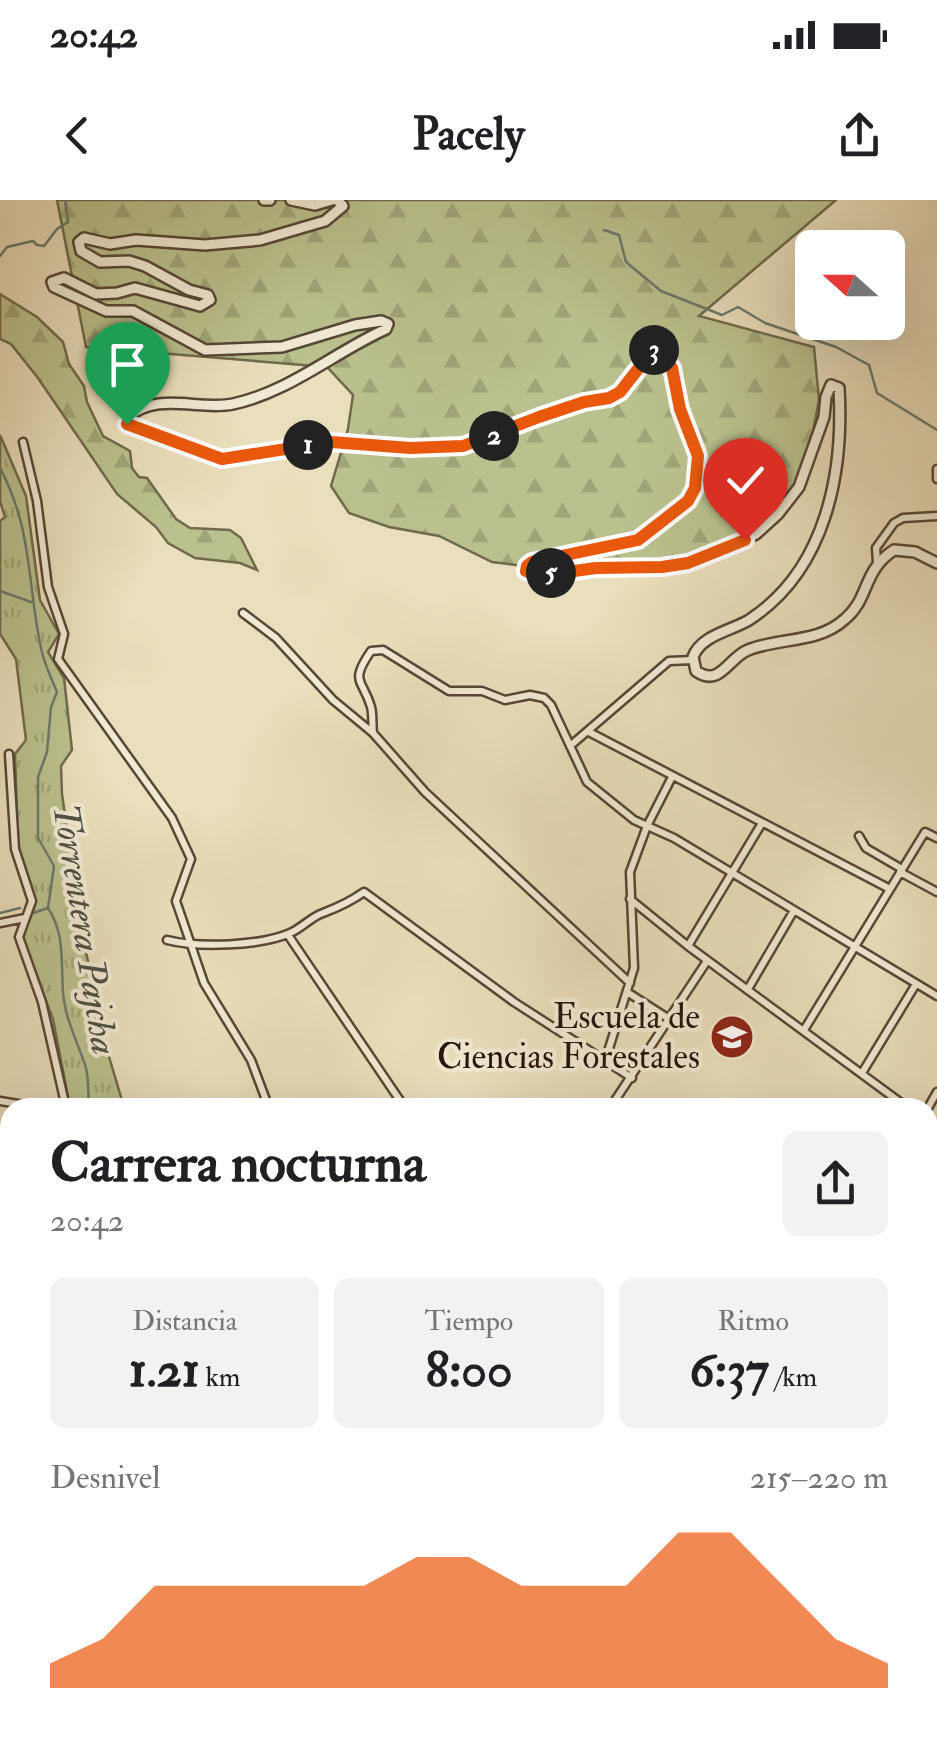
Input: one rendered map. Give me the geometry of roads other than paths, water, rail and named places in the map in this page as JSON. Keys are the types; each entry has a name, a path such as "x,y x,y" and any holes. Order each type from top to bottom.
{"street":[{"path":"291,200 316,205 334,200 343,206 326,221 260,240 205,245 136,240 110,244 84,238 79,242 82,251 100,262 129,261 208,295 210,300 200,306 135,288 96,294 64,278 52,282 54,287 106,311 133,311 205,350 282,347 381,321 388,324 386,329 268,394 214,407 168,402 135,411 127,424 222,459 331,442 410,448 463,446 584,402 609,398 620,392 653,350 660,351 672,368 680,409 698,456 695,488 688,501 638,540 527,566 530,574 538,576 688,563 756,534 800,486 824,417 826,396 831,385 839,388 838,468 814,548 780,595 751,618 705,640 695,650 693,660 700,674 716,676 743,652 834,629 856,607 877,562 876,548 894,523 903,518 937,516"},
{"path":"23,442 37,501 48,587 64,634 58,659 172,818 190,859 176,901 190,946 204,983 251,1060 264,1098"},
{"path":"937,468 937,479"},
{"path":"877,562 902,549 937,563"},
{"path":"243,613 276,638 426,792 630,982"},
{"path":"373,734 371,706 359,686 361,664 371,651 382,650 449,691 482,691 506,700 530,695 544,698 551,704 587,782 648,826 937,996"},
{"path":"570,746 669,661 693,660"},
{"path":"589,732 890,889"},
{"path":"9,754 15,848 32,900 18,937 51,1040 64,1098"},
{"path":"606,1058 630,982 634,956 630,872 672,777"},
{"path":"688,946 762,823"},
{"path":"804,1030 925,832 937,838"},
{"path":"859,836 866,848 937,892"},
{"path":"168,940 190,946 259,941 288,934 364,892 514,1002 632,1078"},
{"path":"630,898 688,946 894,1098"},
{"path":"748,989 793,912"},
{"path":"0,922 24,918"},
{"path":"288,934 398,1098"},
{"path":"617,1098 708,960"},
{"path":"862,1074 916,984"},
{"path":"627,992 669,1019"}],"waterway":[{"path":"0,256 7,247 33,241 44,246 68,222 65,200"},
{"path":"604,230 619,235 626,262 661,291 722,315 738,307 765,323 836,347 869,365 877,393 937,430"},
{"name":"Torrentera Pajcha","path":"0,468 24,535 41,648 57,692 51,707 47,752 38,777 38,838 54,866 48,908 60,938 64,1002 86,1068 89,1098"},
{"path":"0,591 31,602"},
{"path":"0,913 20,908"},
{"path":"30,914 48,908"}],"place":[{"name":"Escuela de Ciencias Forestales","path":"732,1037"}]}
